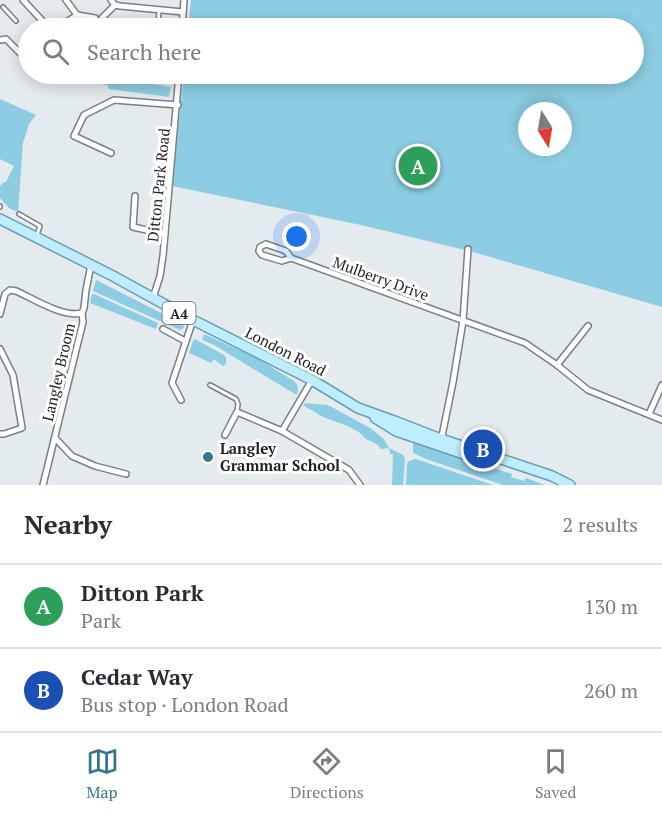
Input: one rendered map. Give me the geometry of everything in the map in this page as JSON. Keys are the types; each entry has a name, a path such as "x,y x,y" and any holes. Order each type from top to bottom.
{"main road":[{"name":"London Road","path":"0,219 312,380 396,431 440,442 470,456 488,455 552,476 570,485"}],"street":[{"path":"23,0 40,18"},
{"path":"66,0 77,15"},
{"path":"183,18 184,0"},
{"path":"72,18 77,15 98,18 113,2 183,12"},
{"path":"0,40 6,39 18,52"},
{"name":"Ditton Park Road","path":"153,298 160,276 179,84"},
{"path":"111,153 74,136 84,115 114,100 178,105"},
{"path":"135,196 133,227 165,234"},
{"name":"Mulberry Drive","path":"291,258 282,261 262,255 259,251 260,247 266,244 286,252 291,258 525,343 588,390 662,420"},
{"path":"440,442 463,321 468,249"},
{"name":"Langley Broom","path":"43,485 82,322 91,265"},
{"path":"0,314 5,294 10,291 16,291 59,311 74,315 82,313"},
{"path":"181,400 172,383 193,320"},
{"path":"557,365 588,326"},
{"path":"163,329 185,341"},
{"path":"0,349 13,375 22,428 0,434"},
{"path":"282,431 312,380"},
{"path":"649,414 662,385"},
{"path":"225,435 237,412 282,431 349,470 360,485"},
{"path":"55,438 72,456 95,466 126,474"}],"lane":[{"path":"3,7 16,21"},
{"path":"159,10 159,18"},
{"path":"19,214 40,226 37,237"},
{"path":"210,386 236,399 237,412"}],"shaded area":[{"path":"191,0 662,0 662,307 473,252 361,225 172,186 183,84 644,84 644,18 189,18"},
{"path":"102,84 154,84 171,87 169,97 109,89 107,85"},
{"path":"0,99 36,115 29,124 23,143 18,212 10,209 0,198 0,186 6,182 14,166 0,159"},
{"path":"96,280 183,324 184,328 180,330 93,291"},
{"path":"92,294 158,323 156,329 90,303"},
{"path":"204,334 258,359 294,381 298,387 297,394 202,340"},
{"path":"195,339 224,355 226,364 223,366 214,359 211,363 189,353"},
{"path":"305,403 328,405 370,428 383,438 389,448 381,449 350,427 323,417 303,405"},
{"path":"413,443 512,474 511,477 524,481 526,478 545,485 503,485 413,453"},
{"path":"389,448 403,455 405,459 403,485 392,485 393,454 390,454"},
{"path":"416,459 493,485 406,485 407,464"}],"place":[{"name":"Ditton Park","path":"418,166"},
{"name":"Cedar Way","path":"483,449"},
{"name":"Langley Grammar School","path":"208,457"}]}
